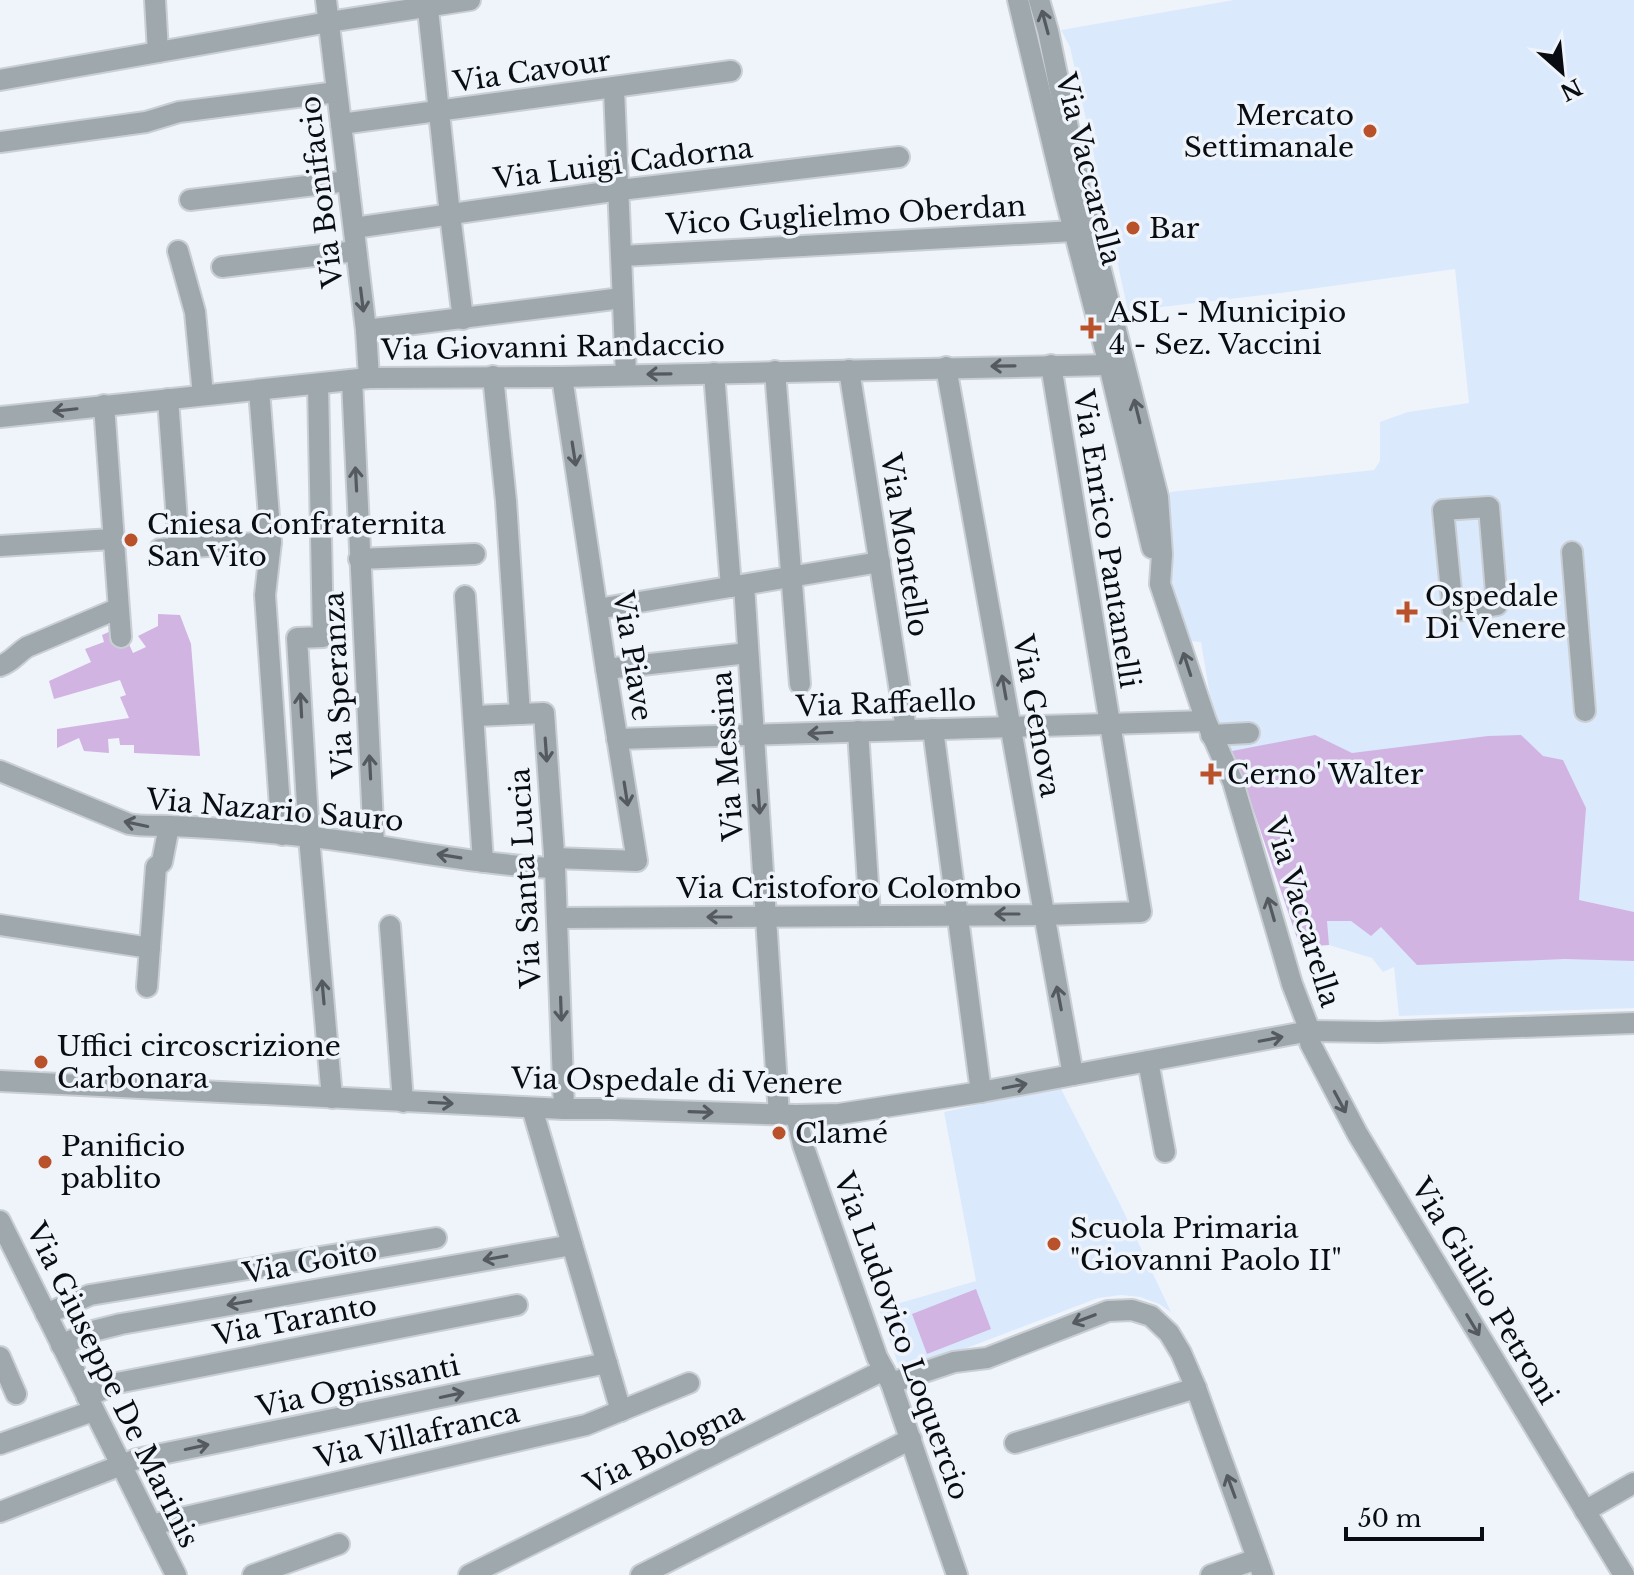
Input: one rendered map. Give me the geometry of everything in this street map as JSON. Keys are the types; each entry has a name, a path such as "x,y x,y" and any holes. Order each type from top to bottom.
{"street":[{"path":"155,0 158,52"},
{"name":"Via Bonifacio","path":"326,0 366,330 360,379"},
{"path":"0,80 427,3 470,0"},
{"name":"Via Vaccarella","path":"1018,0 1160,584 1208,728 1233,782 1292,984 1310,1031"},
{"name":"Via Vaccarella","path":"1039,0 1081,191 1158,497 1162,554 1160,584"},
{"path":"427,3 463,319"},
{"name":"Via Cavour","path":"341,124 731,71"},
{"path":"614,89 626,375"},
{"path":"0,142 146,122 179,112 337,92"},
{"name":"Via Luigi Cadorna","path":"354,228 620,190 899,157"},
{"path":"190,200 348,181"},
{"name":"Vico Guglielmo Oberdan","path":"622,256 1074,231"},
{"path":"178,251 195,312 203,395"},
{"path":"222,267 356,251"},
{"path":"366,330 622,298"},
{"name":"Via Enrico Pantanelli","path":"1051,365 1141,912"},
{"name":"Via Giovanni Randaccio","path":"0,417 360,379 1109,365"},
{"name":"Via Genova","path":"946,367 1073,1075"},
{"name":"Via Montello","path":"849,370 906,729"},
{"path":"775,371 800,684"},
{"name":"Via Messina","path":"714,373 748,653 766,916 787,1115"},
{"path":"475,716 520,714 506,501 493,376"},
{"name":"Via Piave","path":"554,863 637,861 562,377"},
{"name":"Via Speranza","path":"360,379 359,559 374,845"},
{"path":"318,384 323,637 297,638 309,837 332,1098"},
{"path":"259,390 271,542 265,595 282,835"},
{"path":"168,399 169,548 271,542"},
{"path":"104,405 121,637"},
{"path":"1489,507 1497,605 1453,611 1443,510 1489,507"},
{"path":"0,546 112,539"},
{"path":"1572,552 1585,711"},
{"path":"359,559 475,554"},
{"path":"597,609 880,562"},
{"path":"465,596 483,862"},
{"path":"0,666 12,662 27,647 117,609"},
{"path":"606,669 748,653"},
{"name":"Via Santa Lucia","path":"520,714 544,713 557,918 564,1109"},
{"name":"Via Raffaello","path":"617,739 1109,722 1249,733"},
{"path":"933,729 981,1092"},
{"path":"858,731 870,915"},
{"name":"Via Nazario Sauro","path":"0,771 143,827 169,826 309,837 521,867 554,863"},
{"path":"147,987 156,867 162,862 169,826"},
{"name":"Via Cristoforo Colombo","path":"557,918 1141,912"},
{"path":"0,925 150,948"},
{"path":"390,926 403,1102"},
{"name":"Via Ospedale di Venere","path":"0,1081 532,1108 839,1114 981,1092 1310,1031 1379,1032 1634,1023"},
{"name":"Via Giulio Petroni","path":"1310,1031 1310,1043 1357,1133 1624,1575"},
{"path":"1148,1061 1165,1152"},
{"path":"532,1108 621,1411"},
{"name":"Via Ludovico Loquercio","path":"787,1115 807,1159 877,1357 888,1377 911,1439 957,1575"},
{"name":"Via Giuseppe De Marinis","path":"0,1221 173,1574"},
{"path":"46,1314 90,1295 436,1238"},
{"name":"Via Goito","path":"61,1345 93,1331 121,1324 572,1245"},
{"name":"Via Taranto","path":"0,1444 90,1404 117,1383 517,1305"},
{"name":"Via Bologna","path":"469,1575 888,1377 987,1358 1099,1313 1123,1309 1142,1312 1161,1323 1175,1342 1196,1388 1260,1567"},
{"path":"0,1357 16,1394"},
{"name":"Via Ognissanti","path":"0,1512 137,1459 607,1363"},
{"name":"Via Villafranca","path":"151,1525 586,1425 689,1383"},
{"path":"1015,1443 1196,1388"},
{"path":"641,1575 911,1439"},
{"path":"1585,1511 1634,1483"},
{"path":"253,1575 339,1544"},
{"path":"1211,1575 1260,1567"}],"shaded area":[{"name":"Ospedale Di Venere","path":"1234,0 1634,0 1634,1008 1399,1016 1394,967 1383,972 1372,958 1329,945 1300,947 1245,785 1232,751 1214,720 1201,642 1188,641 1172,582 1170,492 1374,470 1380,461 1380,422 1408,412 1469,403 1455,269 1128,311 1070,47 1061,30"},
{"path":"158,614 180,615 191,644 200,756 134,753 134,745 120,745 119,738 108,739 109,753 84,751 79,738 57,748 57,729 129,718 120,697 126,695 120,680 54,699 49,681 91,662 85,649 104,642 102,635 113,630 127,640 133,653 146,647 138,636 158,626"},
{"path":"1315,735 1352,753 1488,736 1521,735 1543,756 1563,760 1586,808 1579,900 1634,912 1634,961 1565,959 1417,965 1381,927 1371,936 1351,921 1327,921 1329,945 1300,947 1232,751"},
{"name":"Scuola Primaria \"Giovanni Paolo II\"","path":"1060,1087 1171,1312 1140,1297 1121,1295 1098,1298 901,1373 879,1309 976,1281 944,1112"},
{"path":"976,1289 991,1329 927,1354 912,1314"}],"place":[{"name":"Mercato Settimanale","path":"1370,131"},
{"name":"Bar","path":"1133,228"},
{"name":"ASL - Municipio 4 - Sez. Vaccini","path":"1091,328"},
{"name":"Cniesa Confraternita San Vito","path":"131,540"},
{"name":"Ospedale Di Venere","path":"1407,612"},
{"name":"Cerno' Walter","path":"1211,774"},
{"name":"Uffici circoscrizione Carbonara","path":"41,1062"},
{"name":"Clamé","path":"779,1133"},
{"name":"Panificio pablito","path":"45,1162"},
{"name":"Scuola Primaria \"Giovanni Paolo II\"","path":"1054,1244"}]}
